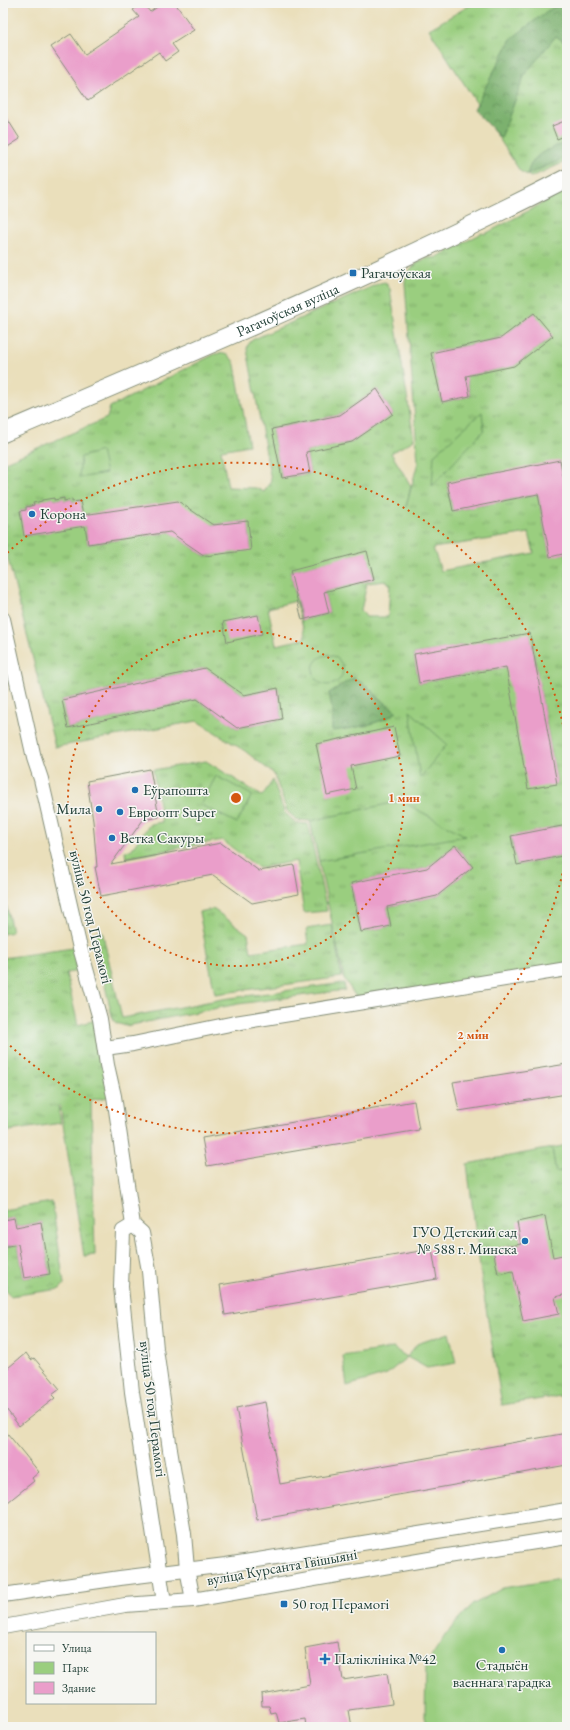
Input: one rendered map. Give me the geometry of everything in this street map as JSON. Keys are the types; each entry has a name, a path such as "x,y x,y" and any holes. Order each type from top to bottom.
{"street":[{"name":"Рагачоўская вуліца","path":"3,433 314,300 461,231 567,178"},
{"name":"вуліца 50 год Перамогі","path":"3,619 34,758 77,937 100,1019 107,1065 114,1096 133,1225 142,1233 170,1450 184,1534 187,1569 192,1600"},
{"path":"105,1048 133,1044 235,1023 567,969"},
{"name":"вуліца 50 год Перамогі","path":"133,1225 123,1231 121,1287 132,1392 164,1602"},
{"name":"вуліца Курсанта Гвішыяні","path":"3,1595 242,1562 567,1510"},
{"name":"вуліца Курсанта Гвішыяні","path":"3,1627 125,1606 192,1600 567,1537"}],"green space":[{"path":"474,3 567,3 567,161 531,177 520,171 429,29"},
{"path":"563,3 567,3 567,44 556,36 525,74 501,138 474,109 511,39 547,11"},
{"path":"567,143 567,157 527,175 533,162 542,153 553,147"},
{"path":"567,185 567,496 447,482 453,511 538,494 550,556 567,553 567,825 511,837 517,865 567,855 567,969 359,1002 344,978 310,821 297,820 287,811 274,774 245,751 197,721 55,747 3,539 3,463 107,418 110,407 215,354 225,354 230,357 235,365 249,445 221,450 228,487 256,488 264,492 271,480 247,349 248,345 252,340 385,282 390,289 414,440 391,453 411,486 406,507 418,462 405,283 408,273 415,265 425,259 435,258 482,233 485,234 556,196 555,191","holes":["534,313 552,337 514,366 466,376 470,396 442,402 431,353 501,338","377,389 393,414 352,442 306,452 310,473 282,478 272,429 340,415","53,498 54,500 63,498 64,501 72,499 72,502 80,501 84,525 25,536 20,511 26,510 26,507 34,505 34,503","83,515 213,525 248,521 251,549 205,556 170,532 88,544","529,533 534,553 441,571 433,548","367,552 374,579 324,592 329,613 302,620 290,571","386,581 390,584 388,617 366,617 361,610 367,583","296,601 305,635 304,639 276,645 268,608","530,634 557,784 506,667 419,683 414,654","205,668 244,695 278,688 282,719 237,728 197,699 68,728 62,700","455,845 473,867 437,896 387,907 391,926 361,932 351,883 427,868"]},
{"path":"482,412 484,430 432,486 434,455"},
{"path":"101,451 106,473 79,478 81,457"},
{"path":"328,655 339,659 343,670 339,681 328,685 317,681 313,670 317,659"},
{"path":"353,678 363,682 378,697 397,712 374,723 332,731 332,708 329,693"},
{"path":"410,711 447,744 420,778"},
{"path":"206,761 262,796 273,780 284,812 296,823 308,824 327,911 304,913 296,861 259,868 222,840 126,858 125,851 131,850 150,824 162,822 153,770"},
{"path":"216,776 252,795 237,823 201,805"},
{"path":"401,801 466,836 319,861 310,821"},
{"path":"3,890 12,932 3,934"},
{"path":"213,909 248,934 251,952 308,944 306,929 332,925 342,977 215,994 199,912"},
{"path":"102,931 122,1018 223,999 344,983 345,990 238,1004 126,1026 116,1023 112,1016 93,933"},
{"path":"73,948 80,971 66,973 78,1025 100,1019 114,1096 91,1100 95,1255 84,1256 60,1105 58,1106 61,1123 3,1132 3,958"},
{"path":"567,1145 567,1170 556,1172 552,1148"},
{"name":"ГУО Детский сад № 588 г. Минска","path":"552,1148 556,1172 567,1170 567,1395 502,1405 483,1290 467,1164"},
{"path":"52,1202 64,1284 60,1289 10,1296 3,1280 3,1247 18,1244 24,1278 50,1274 41,1222 16,1227 14,1218 3,1220 3,1210"},
{"path":"449,1333 456,1363 427,1368 407,1357 417,1344"},
{"path":"393,1348 407,1357 387,1374 347,1386 343,1356"},
{"name":"Стадыён ваеннага гарадка","path":"567,1578 567,1727 428,1727 425,1717 426,1665 446,1634 472,1605 503,1588"}],"building":[{"path":"143,3 150,12 163,3 175,3 194,30 172,44 178,52 165,61 159,52 88,101 51,47 71,34 85,54 139,17 133,10"},
{"path":"3,112 20,139 3,150"},
{"path":"567,120 567,135 557,139 552,126"},
{"path":"534,313 553,336 514,366 466,376 470,396 442,402 431,353 501,338"},
{"path":"377,389 393,414 352,442 306,452 310,473 282,478 272,429 340,415"},
{"path":"560,460 567,496 567,553 550,557 538,494 453,511 447,482"},
{"path":"54,498 54,500 64,498 64,501 72,499 72,502 80,501 83,515 178,501 213,525 248,521 251,550 205,556 170,532 88,544 85,526 24,536 20,511 26,510 26,507 34,505 33,503"},
{"path":"367,551 374,579 324,592 329,613 302,620 290,571"},
{"path":"258,615 262,634 227,642 223,622"},
{"path":"530,633 557,784 528,789 506,667 419,683 414,654"},
{"path":"205,668 244,695 278,688 282,719 237,728 197,699 68,728 62,700"},
{"path":"394,727 400,756 351,766 356,789 327,795 316,744"},
{"path":"150,769 159,817 143,820 111,864 221,843 259,871 294,865 299,894 252,903 213,875 101,896 95,867 97,867 93,821 87,781"},
{"path":"567,825 567,855 517,865 511,836"},
{"path":"455,845 473,867 437,896 387,907 391,926 361,932 351,883 427,868"},
{"path":"567,1064 567,1094 459,1111 453,1082"},
{"path":"414,1101 419,1130 207,1166 202,1138"},
{"name":"ГУО Детский сад № 588 г. Минска","path":"545,1216 553,1257 567,1254 567,1294 555,1297 559,1314 523,1321 513,1271 498,1274 493,1249 521,1244 517,1222"},
{"path":"14,1218 16,1227 41,1222 50,1274 24,1278 18,1244 3,1247 3,1220"},
{"path":"432,1249 437,1279 225,1315 220,1285"},
{"path":"26,1353 31,1360 34,1358 60,1389 52,1395 55,1398 19,1426 3,1405 3,1372"},
{"path":"265,1402 280,1484 567,1433 567,1465 257,1520 236,1408"},
{"path":"3,1428 39,1472 32,1478 34,1481 3,1506"},
{"path":"337,1642 343,1680 387,1673 392,1704 349,1710 352,1727 306,1727 305,1719 279,1723 276,1712 271,1713 269,1706 262,1706 261,1694 310,1685 305,1648"}],"place":[{"name":"Рагачоўская","path":"353,273"},
{"name":"Корона","path":"32,514"},
{"name":"Еўрапошта","path":"135,790"},
{"name":"Мила","path":"99,809"},
{"name":"Евроопт Super","path":"120,812"},
{"name":"Ветка Сакуры","path":"112,838"},
{"name":"ГУО Детский сад № 588 г. Минска","path":"525,1241"},
{"name":"50 год Перамогі","path":"284,1604"},
{"name":"Стадыён ваеннага гарадка","path":"502,1650"},
{"name":"Паліклініка №42","path":"325,1659"}]}
